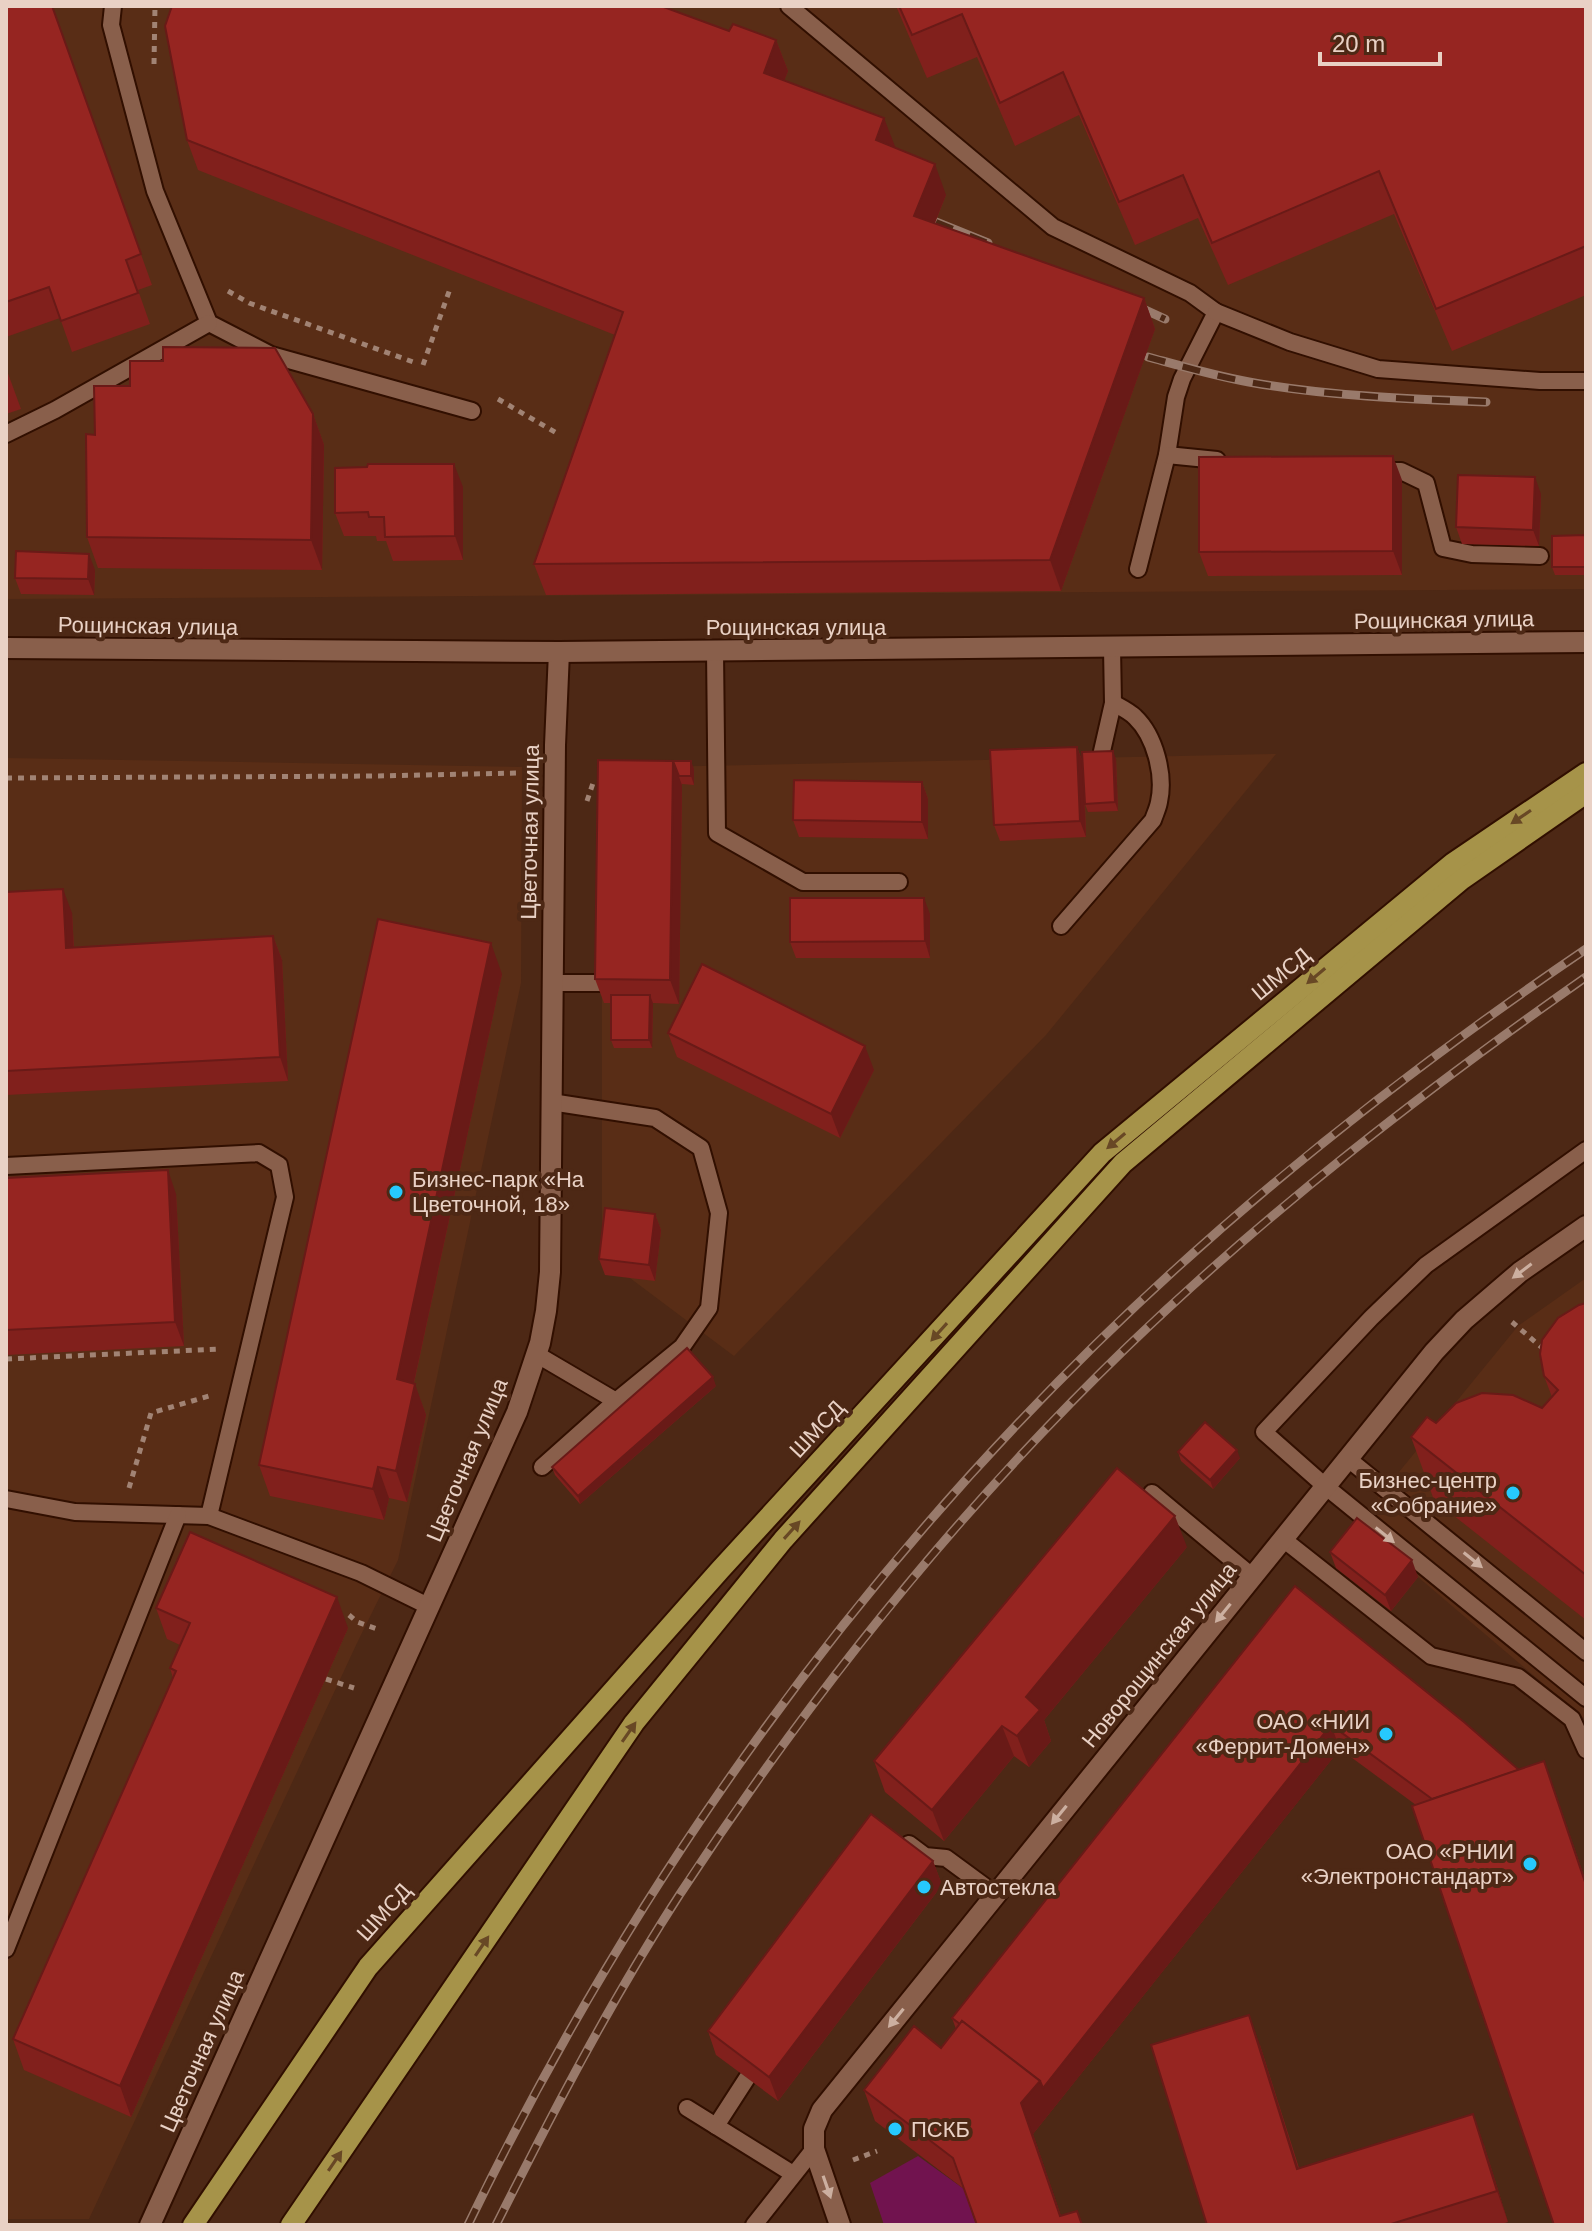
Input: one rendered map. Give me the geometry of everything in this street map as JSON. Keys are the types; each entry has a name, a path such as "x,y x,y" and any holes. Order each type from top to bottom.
{"main road":[{"name":"ШМСД","path":"193,2225 368,1967 720,1570 1102,1153 1453,863 1586,773"},
{"name":"ШМСД","path":"291,2225 634,1723 783,1540 1123,1163 1461,880 1586,793"}],"street":[{"name":"Рощинская улица","path":"6,648 559,652 1586,642"},
{"name":"Цветочная улица","path":"150,2225 517,1412 536,1354 546,1311 550,1272 555,745 559,652"},
{"name":"Новорощинская улица","path":"814,2149 814,2129 822,2110 1434,1352 1464,1320 1520,1272 1586,1226"},
{"path":"814,2149 840,2225"}],"lane":[{"path":"113,6 111,25 155,191 209,323 271,355 472,411"},
{"path":"789,6 1053,227 1190,293 1216,312 1290,342 1378,369 1540,381 1586,381"},
{"path":"1138,569 1167,455 1176,397 1216,312"},
{"path":"6,434 55,410 209,323"},
{"path":"1167,455 1229,461"},
{"path":"1369,471 1401,471 1426,483 1443,548 1472,554 1540,556"},
{"path":"1100,760 1113,703 1112,648"},
{"path":"715,651 717,833 803,882 899,882"},
{"path":"1061,926 1153,820 1159,802 1161,782 1148,734 1134,715 1113,703"},
{"path":"553,983 604,983"},
{"path":"542,1467 682,1347 709,1308 719,1213 701,1148 667,1125 655,1118 551,1102"},
{"path":"1586,1150 1426,1265 1371,1318 1264,1432 1325,1486 1586,1698"},
{"path":"6,1166 259,1153 279,1165 285,1197 209,1516"},
{"path":"536,1354 616,1401"},
{"path":"1347,1458 1586,1652"},
{"path":"1152,1493 1253,1577"},
{"path":"6,1499 75,1512 209,1516 361,1573 428,1606"},
{"path":"6,1949 178,1515"},
{"path":"1283,1539 1431,1656 1518,1677 1572,1719 1586,1750"},
{"path":"902,1838 925,1856 946,1858 995,1894"},
{"path":"932,1877 946,1858"},
{"path":"716,2126 747,2078"},
{"path":"687,2108 793,2174"},
{"path":"754,2225 814,2149"}],"path":[{"path":"153,69 155,6"},
{"path":"224,289 249,303 423,365 451,286"},
{"path":"493,396 560,435"},
{"path":"6,778 521,773"},
{"path":"1512,1322 1558,1362"},
{"path":"6,1359 249,1348"},
{"path":"122,1513 151,1413 240,1386"},
{"path":"349,1615 357,1622 380,1630"},
{"path":"326,1679 354,1688"},
{"path":"853,2160 877,2151"}],"shaded area":[{"path":"6,6 1586,6 1586,589 6,599"},
{"path":"1276,754 1046,1035 734,1356 602,1257 602,768"},
{"path":"6,758 522,767 521,983 398,1560 89,2219 6,2219"},
{"path":"1586,1278 1586,1720 1355,1526 1518,1326"},
{"path":"918,2156 964,2189 976,2225 884,2225 870,2183"}],"building":[{"path":"6,6 52,6 141,254 126,260 138,293 61,321 49,287 6,302"},
{"path":"172,6 661,6 729,31 733,24 776,40 764,73 884,118 876,140 935,164 914,216 1144,298 1050,560 534,564 623,312 187,140 165,26"},
{"path":"899,6 1586,6 1586,246 1436,309 1379,171 1212,243 1183,175 1119,202 1063,72 1000,103 962,14 912,35"},
{"path":"163,347 275,348 313,414 311,540 87,537 86,434 95,435 94,386 130,386 130,361 163,361"},
{"path":"1393,456 1393,551 1199,552 1199,457"},
{"path":"368,464 454,464 455,536 385,537 384,517 369,517 368,512 335,513 335,468 367,467"},
{"path":"1458,475 1535,477 1533,530 1456,527"},
{"path":"1586,535 1586,567 1552,567 1552,536"},
{"path":"16,551 89,554 88,579 15,578"},
{"path":"1077,747 1080,821 994,825 990,750"},
{"path":"1113,751 1115,802 1085,804 1082,752"},
{"path":"598,760 673,761 670,980 595,979"},
{"path":"673,761 691,761 691,776 679,776"},
{"path":"794,780 922,782 922,822 793,820"},
{"path":"63,889 66,948 273,936 280,1057 6,1071 6,892"},
{"path":"790,898 924,898 925,941 790,942"},
{"name":"Бизнес-парк «На Цветочной, 18»","path":"378,919 491,943 397,1379 415,1384 396,1471 378,1467 373,1489 259,1465"},
{"path":"702,964 865,1046 831,1114 668,1033"},
{"path":"611,995 650,995 649,1040 611,1040"},
{"path":"168,1170 175,1322 6,1330 6,1178"},
{"path":"605,1208 655,1214 649,1265 599,1259"},
{"path":"1586,1303 1586,1575 1411,1437 1427,1417 1436,1423 1456,1403 1482,1393 1513,1395 1542,1408 1558,1390 1544,1376 1540,1354 1542,1340 1558,1318"},
{"path":"687,1348 713,1377 578,1496 552,1467"},
{"path":"1205,1422 1237,1450 1210,1480 1178,1452"},
{"path":"1117,1468 1175,1516 1026,1697 1040,1710 1017,1736 1002,1726 932,1810 874,1761"},
{"path":"1357,1518 1412,1560 1385,1595 1330,1552"},
{"path":"190,1532 337,1597 120,2086 13,2039 176,1671 170,1668 190,1623 156,1608"},
{"path":"1295,1586 1519,1770 1432,1799 1331,1725 1043,2088 1040,2081 962,2021 960,2024 952,2018"},
{"path":"1544,1761 1586,1885 1586,2225 1554,2225 1412,1806"},
{"path":"871,1814 933,1861 769,2077 708,2031"},
{"path":"1249,2015 1297,2169 1473,2114 1497,2191 1388,2225 1207,2225 1151,2045"},
{"path":"962,2021 1040,2081 1021,2103 1060,2216 1077,2211 1082,2225 977,2225 953,2158 864,2090 914,2026 941,2048"}],"railway":[{"path":"936,222 988,243"},
{"path":"1128,302 1165,319"},
{"path":"1148,357 1224,377 1308,391 1486,402"},
{"path":"468,2225 529,2104 596,1985 668,1870 744,1757 825,1648 911,1543 1001,1441 1096,1344 1211,1237 1394,1087 1586,949"},
{"path":"496,2225 606,2016 680,1894 780,1748 945,1540 1065,1409 1236,1247 1407,1108 1586,977"}],"place":[{"name":"Бизнес-парк «На Цветочной, 18»","path":"396,1192"},
{"name":"Бизнес-центр «Собрание»","path":"1513,1493"},
{"name":"ОАО «НИИ «Феррит-Домен»","path":"1386,1734"},
{"name":"ОАО «РНИИ «Электронстандарт»","path":"1530,1864"},
{"name":"Автостекла","path":"924,1887"},
{"name":"ПСКБ","path":"895,2129"}]}
